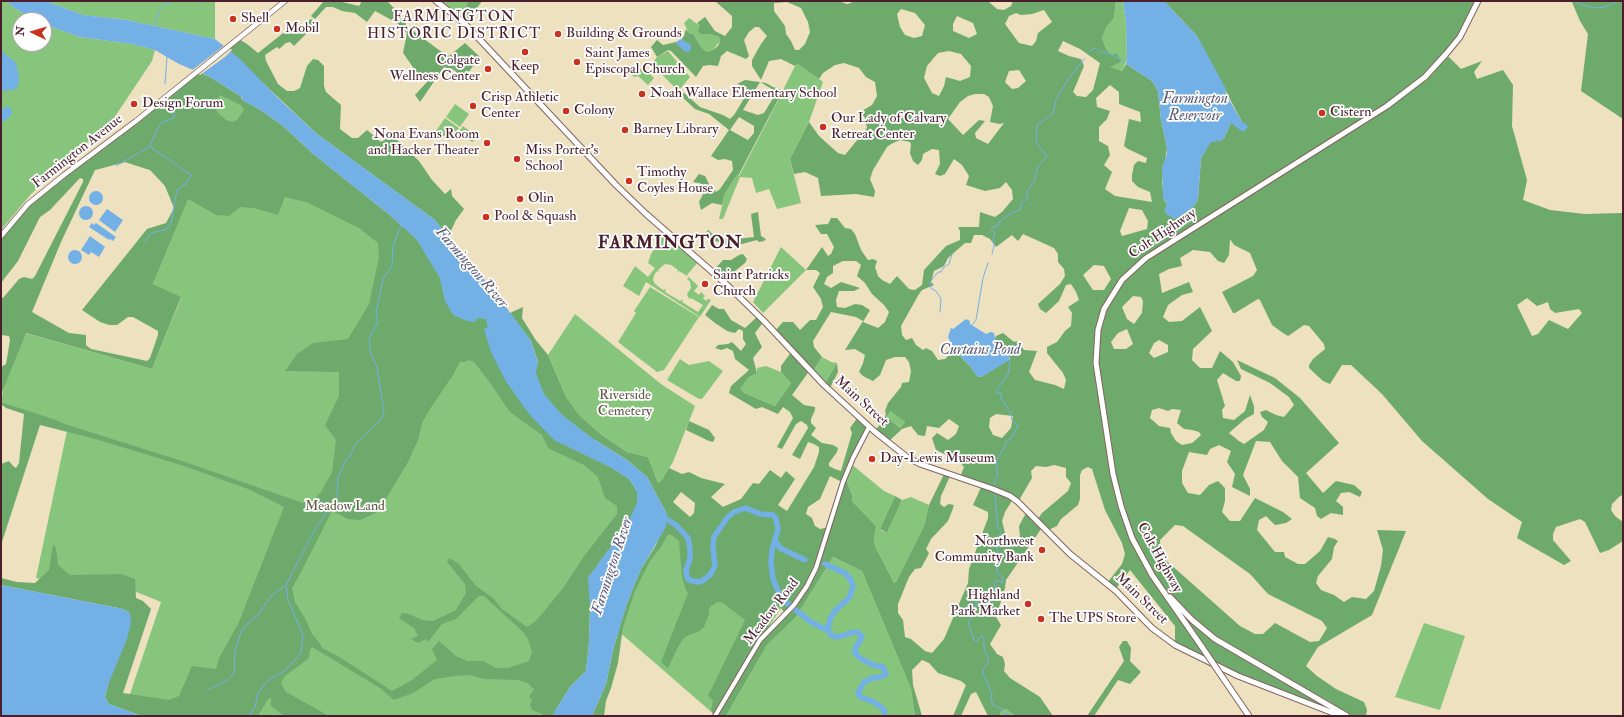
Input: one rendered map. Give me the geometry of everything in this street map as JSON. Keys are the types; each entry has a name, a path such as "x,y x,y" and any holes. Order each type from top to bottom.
{"highway":[{"name":"Main Street","path":"436,1 465,24 609,179 645,213 725,283 764,321 824,385 869,427 907,457 920,464 1010,496 1018,502 1070,554 1116,591 1152,628 1175,645 1238,676 1341,716"},
{"name":"Colt Highway","path":"1249,716 1160,588 1142,558 1128,528 1116,490 1098,374 1096,352 1098,330 1104,309 1122,280 1146,258 1387,106 1420,82 1453,46 1466,27 1478,1"},
{"path":"1142,558 1176,604 1209,635 1347,716"}],"main road":[{"name":"Farmington Avenue","path":"1,236 28,204 186,82 285,1"}],"street":[{"name":"Meadow Road","path":"715,716 760,640 794,605 807,586 816,568 843,482 853,458 869,427"}],"green space":[{"path":"1,1 6,1 21,12 12,12 12,52 52,52 52,27 79,37 132,44 155,50 152,61 114,118 31,194 1,230"},
{"path":"46,1 215,1 215,39 127,20 83,15"},
{"path":"324,1 338,1 359,6 362,1 387,1 398,12 408,27 439,50 449,56 465,43 480,57 464,78 454,70 444,67 420,102 415,95 427,82 423,76 417,73 403,53 407,33 397,23 375,11 367,22 355,13 342,11 333,7 326,7 315,19 311,16"},
{"path":"436,1 468,1 461,21"},
{"path":"468,1 482,1 465,24 461,21"},
{"path":"715,1 838,1 847,4 851,3 852,1 988,1 997,9 1004,10 1011,6 1013,1 1116,1 1114,18 1106,27 1102,38 1106,49 1111,54 1117,54 1121,60 1119,63 1110,67 1122,71 1126,64 1152,81 1158,91 1161,120 1167,148 1162,182 1164,200 1167,204 1165,211 1181,216 1194,206 1198,199 1201,158 1211,141 1220,141 1224,138 1231,123 1242,122 1197,36 1164,1 1478,1 1446,54 1461,69 1482,61 1474,72 1477,79 1503,70 1513,85 1512,126 1527,180 1523,200 1550,210 1585,214 1623,213 1623,495 1612,504 1611,510 1615,516 1623,522 1623,541 1609,550 1600,553 1585,522 1580,519 1556,527 1553,534 1553,540 1571,561 1564,565 1517,538 1522,522 1488,499 1422,441 1382,394 1351,365 1342,365 1330,384 1323,381 1309,368 1309,365 1313,359 1325,349 1324,344 1309,326 1304,325 1288,336 1272,325 1260,300 1258,299 1233,313 1222,292 1253,276 1257,270 1250,253 1234,245 1230,239 1229,255 1224,263 1218,261 1210,252 1193,250 1180,258 1182,266 1169,269 1159,274 1162,293 1189,282 1193,292 1182,295 1168,305 1163,317 1169,322 1182,321 1200,307 1212,331 1193,349 1192,360 1200,368 1212,368 1220,351 1233,362 1241,376 1240,381 1236,381 1223,373 1217,380 1225,406 1222,410 1223,418 1234,420 1245,411 1250,395 1254,406 1254,414 1245,419 1229,433 1244,444 1264,430 1268,422 1262,417 1260,412 1266,410 1284,417 1294,405 1289,397 1270,383 1241,369 1237,360 1275,378 1300,398 1339,443 1306,473 1323,493 1336,481 1354,485 1362,492 1360,497 1349,492 1341,493 1336,501 1343,507 1343,515 1331,513 1321,519 1317,516 1315,508 1300,498 1298,477 1282,461 1270,442 1256,441 1243,475 1250,489 1250,496 1232,487 1235,474 1227,462 1231,451 1219,445 1210,449 1207,455 1189,452 1182,471 1182,483 1188,493 1200,495 1209,485 1218,481 1225,488 1225,501 1222,512 1230,521 1240,521 1255,498 1283,512 1292,519 1286,523 1275,525 1266,516 1259,520 1257,530 1275,552 1284,552 1285,557 1298,564 1305,564 1320,551 1328,537 1338,541 1334,547 1332,559 1318,576 1316,583 1321,590 1334,595 1344,602 1352,597 1366,599 1374,591 1381,566 1383,550 1377,530 1406,531 1372,615 1318,647 1306,666 1317,676 1336,689 1364,702 1367,710 1366,716 1341,716 1254,683 1175,645 1175,626 1130,570 1115,590 1107,583 1122,564 1125,554 1122,543 1105,510 1092,469 1088,467 1082,470 1080,475 1080,499 1078,505 1061,519 1057,526 1046,531 1041,529 1006,580 996,617 1001,625 990,644 997,654 1003,657 1005,664 1004,671 1010,678 1040,697 1053,716 1015,716 1006,709 1001,711 1000,716 988,716 976,692 971,694 961,716 953,716 966,685 961,681 938,673 929,663 922,660 912,670 913,685 922,716 915,716 911,689 862,571 833,557 796,617 767,645 726,716 714,716 711,710 713,700 708,696 745,620 723,603 718,602 709,609 709,614 704,627 698,632 684,638 668,668 661,662 688,593 682,577 679,541 670,534 667,536 661,547 650,561 635,591 623,627 618,663 606,701 604,716 592,716 606,684 614,646 628,601 641,569 656,545 667,514 647,477 627,460 592,438 562,415 544,394 535,373 538,362 531,341 510,313 523,307 522,318 535,339 548,355 566,397 580,416 603,436 627,452 648,457 658,483 662,480 669,468 682,474 689,472 701,478 725,484 711,497 723,507 741,499 753,483 759,484 770,470 781,478 786,471 795,479 778,505 787,511 814,467 819,452 819,447 808,442 800,459 792,455 808,428 807,425 801,421 796,424 782,449 777,447 793,418 790,412 783,407 778,414 762,407 756,409 729,393 731,386 749,370 735,359 733,351 727,348 721,350 715,348 718,345 732,342 741,351 746,344 743,339 743,331 739,329 735,333 727,331 705,315 712,305 719,309 724,309 731,320 745,328 758,316 764,321 755,333 762,347 753,358 757,373 748,378 740,389 744,393 775,406 791,383 781,372 781,366 792,351 774,332 783,322 793,322 800,330 810,320 816,320 823,307 821,299 813,287 820,273 816,270 806,270 822,247 828,256 831,254 834,247 827,234 821,234 815,225 828,224 831,218 837,218 845,228 851,229 855,234 861,250 868,260 873,259 877,261 875,267 878,276 882,280 890,284 897,276 909,289 915,290 922,285 924,270 946,246 960,240 960,231 958,227 979,227 980,212 995,217 1002,212 1013,199 1012,190 1006,182 1000,188 985,191 966,185 969,176 962,165 954,159 945,174 940,176 935,174 940,164 939,150 932,149 923,154 922,160 918,165 913,161 910,153 910,142 900,140 887,147 873,170 870,179 875,191 874,197 856,194 821,196 818,178 805,172 794,174 790,159 809,122 819,136 838,153 845,155 867,128 862,111 872,105 877,96 875,82 866,77 859,68 844,63 835,65 823,73 819,79 797,63 795,66 781,59 769,61 761,80 752,66 752,60 767,36 759,27 755,27 749,32 744,40 749,56 746,59 727,51 721,56 718,66 703,66 696,77 671,51 668,50 657,57 651,47 657,40 663,45 676,42 677,44 683,39 681,39 684,36 686,29 689,33 693,34 702,48 707,52 713,50 718,46 720,41 719,37 710,34 700,34 698,30 700,26 697,23 705,17 715,31 725,36 732,27 732,16","holes":["787,2 801,8 808,22 810,32 805,44 799,50 795,50 786,34 785,26 774,11 774,3","901,9 915,13 925,25 922,36 914,38 905,35 900,27 897,14","1044,10 1052,22 1038,33 1036,41 1032,46 1019,43 1005,24 1009,16 1016,13 1021,15 1032,14","957,16 973,23 977,34 969,38 953,31 953,24","1063,41 1080,49 1100,63 1093,90 1086,97 1077,96 1073,92 1084,66 1081,59 1058,51","949,51 961,54 971,66 970,77 960,81 946,77 944,86 939,96 932,93 924,78 927,66 938,53","1019,70 1026,81 1018,88 1012,89 1005,82 1009,71","1110,85 1119,92 1119,104 1140,112 1141,122 1129,119 1124,146 1147,158 1146,163 1138,161 1134,165 1132,181 1138,187 1150,192 1152,202 1115,196 1105,189 1112,172 1104,165 1110,155 1108,146 1099,141 1099,127 1107,119 1110,111 1097,107 1096,98","984,94 989,97 993,106 990,122 1000,124 1004,123 988,144 976,138 975,133 985,121 979,120 963,135 948,119 960,102 968,96","1129,208 1142,210 1148,221 1147,229 1122,236 1120,231","1023,234 1054,248 1058,254 1058,262 1064,269 1065,276 1060,284 1038,304 1040,309 1046,313 1059,301 1066,285 1071,284 1079,300 1068,307 1072,313 1071,326 1065,331 1057,342 1047,347 1047,353 1063,373 1066,380 1064,389 1035,380 1029,372 1037,351 1024,350 1017,341 1014,342 1003,333 996,336 995,339 997,344 1007,351 1010,359 981,377 977,376 970,366 954,350 945,359 938,360 932,351 926,348 923,350 916,345 912,338 906,340 902,335 901,326 919,294 922,290 934,285 931,282 934,271 944,266 948,258 965,243 971,243 974,235 982,235 990,239 996,247 1012,235 1018,241","843,261 856,261 861,265 857,276 865,283 872,294 889,312 885,322 878,328 863,322 870,310 862,305 855,304 845,308 837,307 836,300 839,291 854,291 860,288 841,282 831,288 824,284 827,277 833,273 833,266","1094,265 1104,266 1111,279 1104,290 1093,290 1083,275","1133,296 1141,297 1143,301 1142,313 1134,324 1127,319 1122,307","1527,298 1537,306 1548,302 1550,309 1555,313 1579,309 1582,313 1568,329 1549,320 1538,334 1532,336 1517,305","831,312 856,317 863,321 845,350 855,349 865,355 859,372 863,376 873,381 880,375 886,360 895,357 905,357 909,362 911,371 909,382 902,383 901,387 888,403 883,422 874,431 888,442 902,429 911,426 918,435 925,436 927,426 939,428 949,419 959,426 956,434 948,440 937,433 932,438 936,450 959,461 964,467 960,477 982,485 973,505 988,512 988,518 969,569 968,583 944,639 932,653 925,651 911,639 905,637 903,620 898,613 898,604 909,577 915,569 921,568 925,561 929,553 926,549 931,539 948,521 954,505 949,504 944,507 940,504 941,496 951,474 945,472 929,505 924,526 896,582 894,583 875,546 874,538 876,526 852,501 852,495 845,477 869,427 858,417 850,428 852,433 841,471 829,466 829,463 837,452 838,448 833,445 822,443 811,435 816,428 811,423 815,407 804,405 792,395 810,370 812,373 822,357 814,347 813,341","1127,329 1133,344 1126,349 1114,349 1111,342 1118,333","1159,340 1168,345 1168,352 1154,358 1149,353 1154,343","1159,408 1168,411 1172,409 1181,410 1177,423 1184,429 1199,432 1201,435 1192,443 1182,445 1176,441 1170,428 1159,426 1150,418 1152,410","891,411 905,422 900,428 886,417","996,414 1013,416 1011,428 1002,438 993,435 989,427 990,418","1054,465 1066,468 1066,477 1071,483 1068,491 1042,513 1037,520 1027,511 1019,526 1020,536 1016,546 1011,545 1007,541 1002,521 1005,512 1013,499 1018,502 1032,478 1031,471 1036,466 1046,467","830,476 842,482 829,527 820,529 815,526 812,518 806,514 808,507 820,499","681,492 695,503 694,513 690,517 673,502","1175,525 1183,526 1250,574 1268,594 1322,621 1327,628 1319,641 1310,642 1275,623 1263,634 1255,634 1240,626 1161,556 1160,540","777,607 780,607 785,613 769,629 767,622"]},
{"path":"1116,1 1123,1 1126,22 1127,59 1122,71 1109,67 1119,63 1106,49 1102,38 1106,26 1114,18"},
{"path":"1569,1 1623,1 1623,119 1581,91 1588,34 1580,21 1572,2"},
{"path":"689,18 700,26 700,34 710,34 719,37 720,41 713,50 707,52 702,48 693,34 689,33 684,23"},
{"path":"311,19 316,24 294,46 290,42 286,43 279,49 277,47 265,55 266,61 278,84 287,91 294,91 300,88 307,66 313,59 318,60 324,66 324,86 326,92 341,105 340,129 352,138 358,138 367,130 381,142 389,137 395,138 419,161 432,180 445,194 451,189 452,196 464,209 456,220 448,237 435,220 317,134 227,49 239,39 258,53 292,26 297,25 301,28"},
{"path":"668,51 690,77 681,88 676,89 656,68 654,61 657,57"},
{"path":"797,62 823,82 809,122 790,159 801,203 777,209 769,189 756,193 752,178 740,177 723,219 719,219 725,193 737,175 739,176"},
{"path":"643,67 654,78 648,85 638,76 634,77 628,71 630,68 635,74"},
{"path":"198,72 210,77 241,96 242,100 259,109 282,125 312,153 391,216 417,240 440,278 445,301 467,321 474,321 479,318 486,319 488,327 554,440 610,467 629,479 637,491 637,506 629,524 588,578 590,606 589,643 586,671 570,687 552,716 542,716 542,714 532,710 530,705 532,700 529,696 534,690 528,683 518,680 484,679 470,675 435,679 413,693 394,700 380,688 312,647 309,658 285,676 281,683 286,692 329,716 284,716 271,706 271,698 268,699 258,716 142,716 109,704 105,697 130,613 123,609 1,585 1,578 17,582 35,583 49,570 53,544 56,548 58,565 70,575 121,574 135,579 136,598 143,601 151,609 123,693 169,700 179,696 192,666 216,669 219,658 239,622 284,507 248,489 184,466 99,440 40,425 1,545 1,464 9,461 16,468 19,463 24,414 6,408 1,404 1,402 185,462 303,503 314,500 321,492 332,472 336,440 325,425 339,396 339,372 285,371 297,354 313,343 348,339 369,304 379,257 378,243 359,228 306,202 285,197 278,215 254,208 240,207 229,216 216,215 188,199 153,284 181,297 152,369 26,333 1,395 1,367 6,364 10,340 9,336 1,335 1,296 3,298 19,279 24,277 32,279 35,276 83,182 83,179 80,178 50,210 40,217 18,261 1,283 1,236 28,204","holes":["220,95 242,106 244,110 237,120 232,122 226,120 218,113 214,106","125,162 150,170 165,186 174,208 166,223 147,229 82,310 100,322 109,325 117,325 128,317 133,317 158,331 150,358 147,361 91,349 86,345 86,335 69,333 32,312 61,242 95,170","468,360 474,362 510,412 542,435 548,448 584,465 598,477 605,498 617,506 617,514 584,556 564,587 536,621 527,627 502,609 493,598 476,586 458,563 449,558 447,562 465,584 466,593 456,610 433,621 422,620 409,614 402,613 399,618 414,628 418,636 411,639 418,643 426,639 428,642 442,624 456,619 479,596 484,596 523,632 528,639 532,652 529,661 508,668 496,668 483,661 467,661 456,656 439,641 432,649 437,660 412,680 392,691 338,656 322,648 312,634 305,618 295,602 292,588 332,511 348,519 360,520 378,512 408,462 418,440 422,423 430,409 460,362 465,362"]},
{"path":"745,80 760,82 766,83 783,90 738,176 737,175 725,193 722,205 712,203 701,210 699,202 707,186 693,182 699,174 705,176 709,184 716,192 720,189 733,170 732,161 725,159 718,160 711,156 729,130 709,114 695,109 680,95 684,93 700,107 730,119 745,97 747,87 737,84","holes":["760,82 775,91 775,95 764,113 758,115 743,110","739,117 754,126 754,133 748,140 730,130"]},
{"name":"Meadow Land","path":"215,83 256,108 403,227 417,233 629,479 554,716 164,716 128,700 161,602 129,589 62,583 36,578 68,426 1,402 4,386 25,333 152,369 181,298 153,284 189,195 150,170 125,162 95,170"},
{"path":"455,104 469,114 460,127 446,117"},
{"path":"445,118 459,128 450,141 436,131"},
{"path":"463,126 477,137 472,142 459,132"},
{"path":"758,212 761,236 766,239 764,241 759,242 757,240 742,244 728,245 714,241 706,233 708,230 717,238 728,240 754,237 751,214"},
{"path":"665,231 699,261 687,275 689,277 698,286 694,291 699,295 701,292 705,296 703,298 706,301 708,299 711,300 700,317 646,282 639,296 623,286 635,266 648,277 655,268 648,263 651,254","holes":["665,264 671,265 678,270 677,273 679,271 689,277 687,280 690,281 691,288 687,294 688,297 703,305 698,312 682,302 683,299 680,301 665,292 666,289 663,290 655,284 653,280 654,275 657,271 659,272 658,270"]},
{"path":"781,247 806,270 763,313 753,302"},
{"path":"743,254 747,259 745,263 730,275 725,283 712,272 723,260 731,260"},
{"path":"650,287 699,317 664,370 657,372 618,342 636,313 634,311"},
{"name":"Riverside Cemetery","path":"575,314 661,384 695,406 673,462 662,480 658,483 648,457 627,452 603,436 580,416 566,397 548,355"},
{"path":"822,357 831,362 837,363 824,385 812,373"},
{"path":"680,359 689,365 709,361 723,371 702,399 699,399 667,380"},
{"path":"837,363 838,372 829,390 824,385"},
{"path":"766,366 781,372 791,383 775,406 744,393 739,389 748,378 757,373 757,368"},
{"path":"892,410 905,422 900,428 886,417"},
{"path":"689,421 709,430 715,438 713,442 686,430"},
{"path":"850,463 884,491 895,496 880,529 882,531 887,533 902,500 911,497 929,505 924,526 896,582 894,583 875,546 874,538 876,526 852,501 852,495 845,477"},
{"path":"895,496 902,500 887,533 880,529"},
{"path":"670,531 798,581 750,657 716,716 617,630 638,576"},
{"path":"833,557 862,571 911,689 915,716 726,716 767,645 796,617"},
{"path":"1424,623 1465,636 1440,710 1395,697"},
{"path":"1123,641 1127,641 1131,648 1130,661 1141,672 1130,684 1118,680 1094,716 1087,716 1124,661 1119,647"},
{"path":"1006,709 1015,716 1000,716 1001,711"}],"water":[{"name":"Farmington River","path":"6,1 46,1 83,15 127,20 215,39 239,58 278,98 317,134 435,220 489,285 491,292 494,292 500,299 531,341 538,363 536,373 544,394 562,415 592,438 627,460 647,477 667,514 666,527 641,569 628,601 614,646 606,684 592,716 552,716 570,687 586,671 589,643 590,606 588,578 626,527 637,503 637,491 629,479 610,467 554,440 529,414 505,380 491,352 484,329 488,327 486,319 479,318 476,319 476,322 467,321 453,315 445,301 440,278 417,240 391,216 312,153 282,125 259,109 242,100 242,97 210,77 179,64 155,50 132,44 79,37 52,27 52,12 21,12"},
{"name":"Farmington Reservoir","path":"1123,1 1164,1 1197,36 1225,87 1226,94 1242,122 1248,127 1243,132 1231,123 1224,138 1220,141 1211,142 1201,158 1198,199 1194,206 1181,216 1174,219 1166,214 1165,211 1167,204 1163,198 1162,167 1167,154 1167,148 1161,120 1158,91 1152,81 1126,64 1126,22"},
{"path":"681,39 691,45 689,52 684,51 677,44 676,42"},
{"path":"1,51 16,63 19,76 18,87 12,90 1,91"},
{"path":"7,106 12,110 11,116 1,123 1,111"},
{"path":"96,191 101,193 103,198 101,203 96,205 91,203 89,198 91,193"},
{"path":"86,206 91,208 93,213 91,218 86,220 81,218 79,213 81,208"},
{"path":"107,209 123,220 115,232 99,220"},
{"path":"92,223 94,225 96,223 116,237 113,241 110,239 109,240 89,227"},
{"path":"90,236 105,247 99,257 91,252 89,255 81,250"},
{"path":"75,250 80,252 82,257 80,262 75,264 70,262 68,257 70,252"},
{"name":"Curtains Pond","path":"966,319 970,321 970,324 986,334 991,332 994,333 996,342 1003,345 1010,356 1008,361 981,377 977,376 970,366 954,350 948,337 951,328 953,329"},
{"path":"1,585 123,609 130,613 131,623 127,639 108,685 105,697 109,704 142,716 1,716"}],"pier":[{"path":"225,45 232,50 225,57 200,75 191,71"}],"waterway":[{"path":"155,26 160,9 166,3 169,5 169,1"},
{"path":"199,1 201,3 203,1"},
{"path":"1573,1 1582,5 1597,8 1605,7 1617,1"},
{"path":"1090,51 1095,48 1097,49"},
{"path":"1100,51 1113,55 1125,62"},
{"path":"165,84 167,57"},
{"path":"992,254 995,233 991,230 993,227 998,226 1000,221 1011,213 1020,210 1021,203 1028,198 1027,192 1034,182 1038,166 1047,157 1036,142 1037,125 1053,114 1056,100 1061,91 1085,58"},
{"path":"116,166 149,147 161,123 174,118 174,109"},
{"path":"145,242 151,233 167,229 171,223 177,190 186,184 191,175 149,146"},
{"path":"249,716 255,707 258,693 269,679 285,671 301,653 303,635 288,600 286,585 316,527 337,497 338,478 346,459 350,456 354,446 379,422 384,413 377,367 371,355 369,339 378,322 376,313 381,289 384,277 392,266 393,246 401,225"},
{"path":"940,312 941,299 936,291 931,288 930,282 938,272 941,272 943,268 949,264 952,254"},
{"path":"972,325 976,320 983,278 988,263"},
{"path":"995,485 995,479 998,476 996,461 1004,448 1006,441 1011,439 1018,426 1012,421 1011,413 1001,398 1001,393 996,393 1008,374 1010,365 1009,360"},
{"path":"995,495 998,528 1001,532 998,539 997,573 1002,576 1003,583 996,580 991,599 984,601 977,599 976,607 973,608 971,619 968,622 974,640 977,641 981,636 984,638 984,648 989,661 983,670 983,673 992,694 991,698 993,705 1002,709 1004,713 1010,716"},
{"path":"661,516 676,525 688,538 690,559 686,570 687,577 689,580 698,582 710,575 715,566 713,547 714,537 727,518 734,512 746,508 760,514 773,515 776,519 778,529 772,550 771,563 773,579 778,591 783,600 811,622 829,631 832,636 838,637 854,632 859,633 862,637 855,649 855,653 860,658 873,665 883,667 886,674 864,682 858,693 860,697 874,702 881,707 885,712 884,716"},
{"path":"775,540 780,548 805,560"},
{"path":"825,564 845,573 851,580 853,587 849,598 835,611 831,617 827,630"},
{"path":"207,690 228,680 234,673 235,651 241,632 249,622 258,615 271,596 285,586"}],"place":[{"name":"Shell","path":"233,19"},
{"name":"Mobil","path":"277,29"},
{"name":"Building & Grounds","path":"558,34"},
{"name":"Keep","path":"525,52"},
{"name":"Saint James Episcopal Church","path":"577,62"},
{"name":"Colgate Wellness Center","path":"488,69"},
{"name":"Noah Wallace Elementary School","path":"642,94"},
{"name":"Design Forum","path":"134,104"},
{"name":"Crisp Athletic Center","path":"473,106"},
{"name":"Colony","path":"566,111"},
{"name":"Cistern","path":"1322,113"},
{"name":"Our Lady of Calvary Retreat Center","path":"823,127"},
{"name":"Barney Library","path":"625,130"},
{"name":"Nona Evans Room and Hacker Theater","path":"487,143"},
{"name":"Miss Porter's School","path":"517,159"},
{"name":"Timothy Coyles House","path":"629,181"},
{"name":"Olin","path":"520,199"},
{"name":"Pool & Squash","path":"486,217"},
{"name":"Saint Patricks Church","path":"705,284"},
{"name":"Day-Lewis Museum","path":"872,459"},
{"name":"Northwest Community Bank","path":"1042,550"},
{"name":"Highland Park Market","path":"1028,604"},
{"name":"The UPS Store","path":"1041,619"}],"district":[{"name":"FARMINGTON HISTORIC DISTRICT","path":"454,26"},
{"name":"FARMINGTON","path":"670,244"}]}
